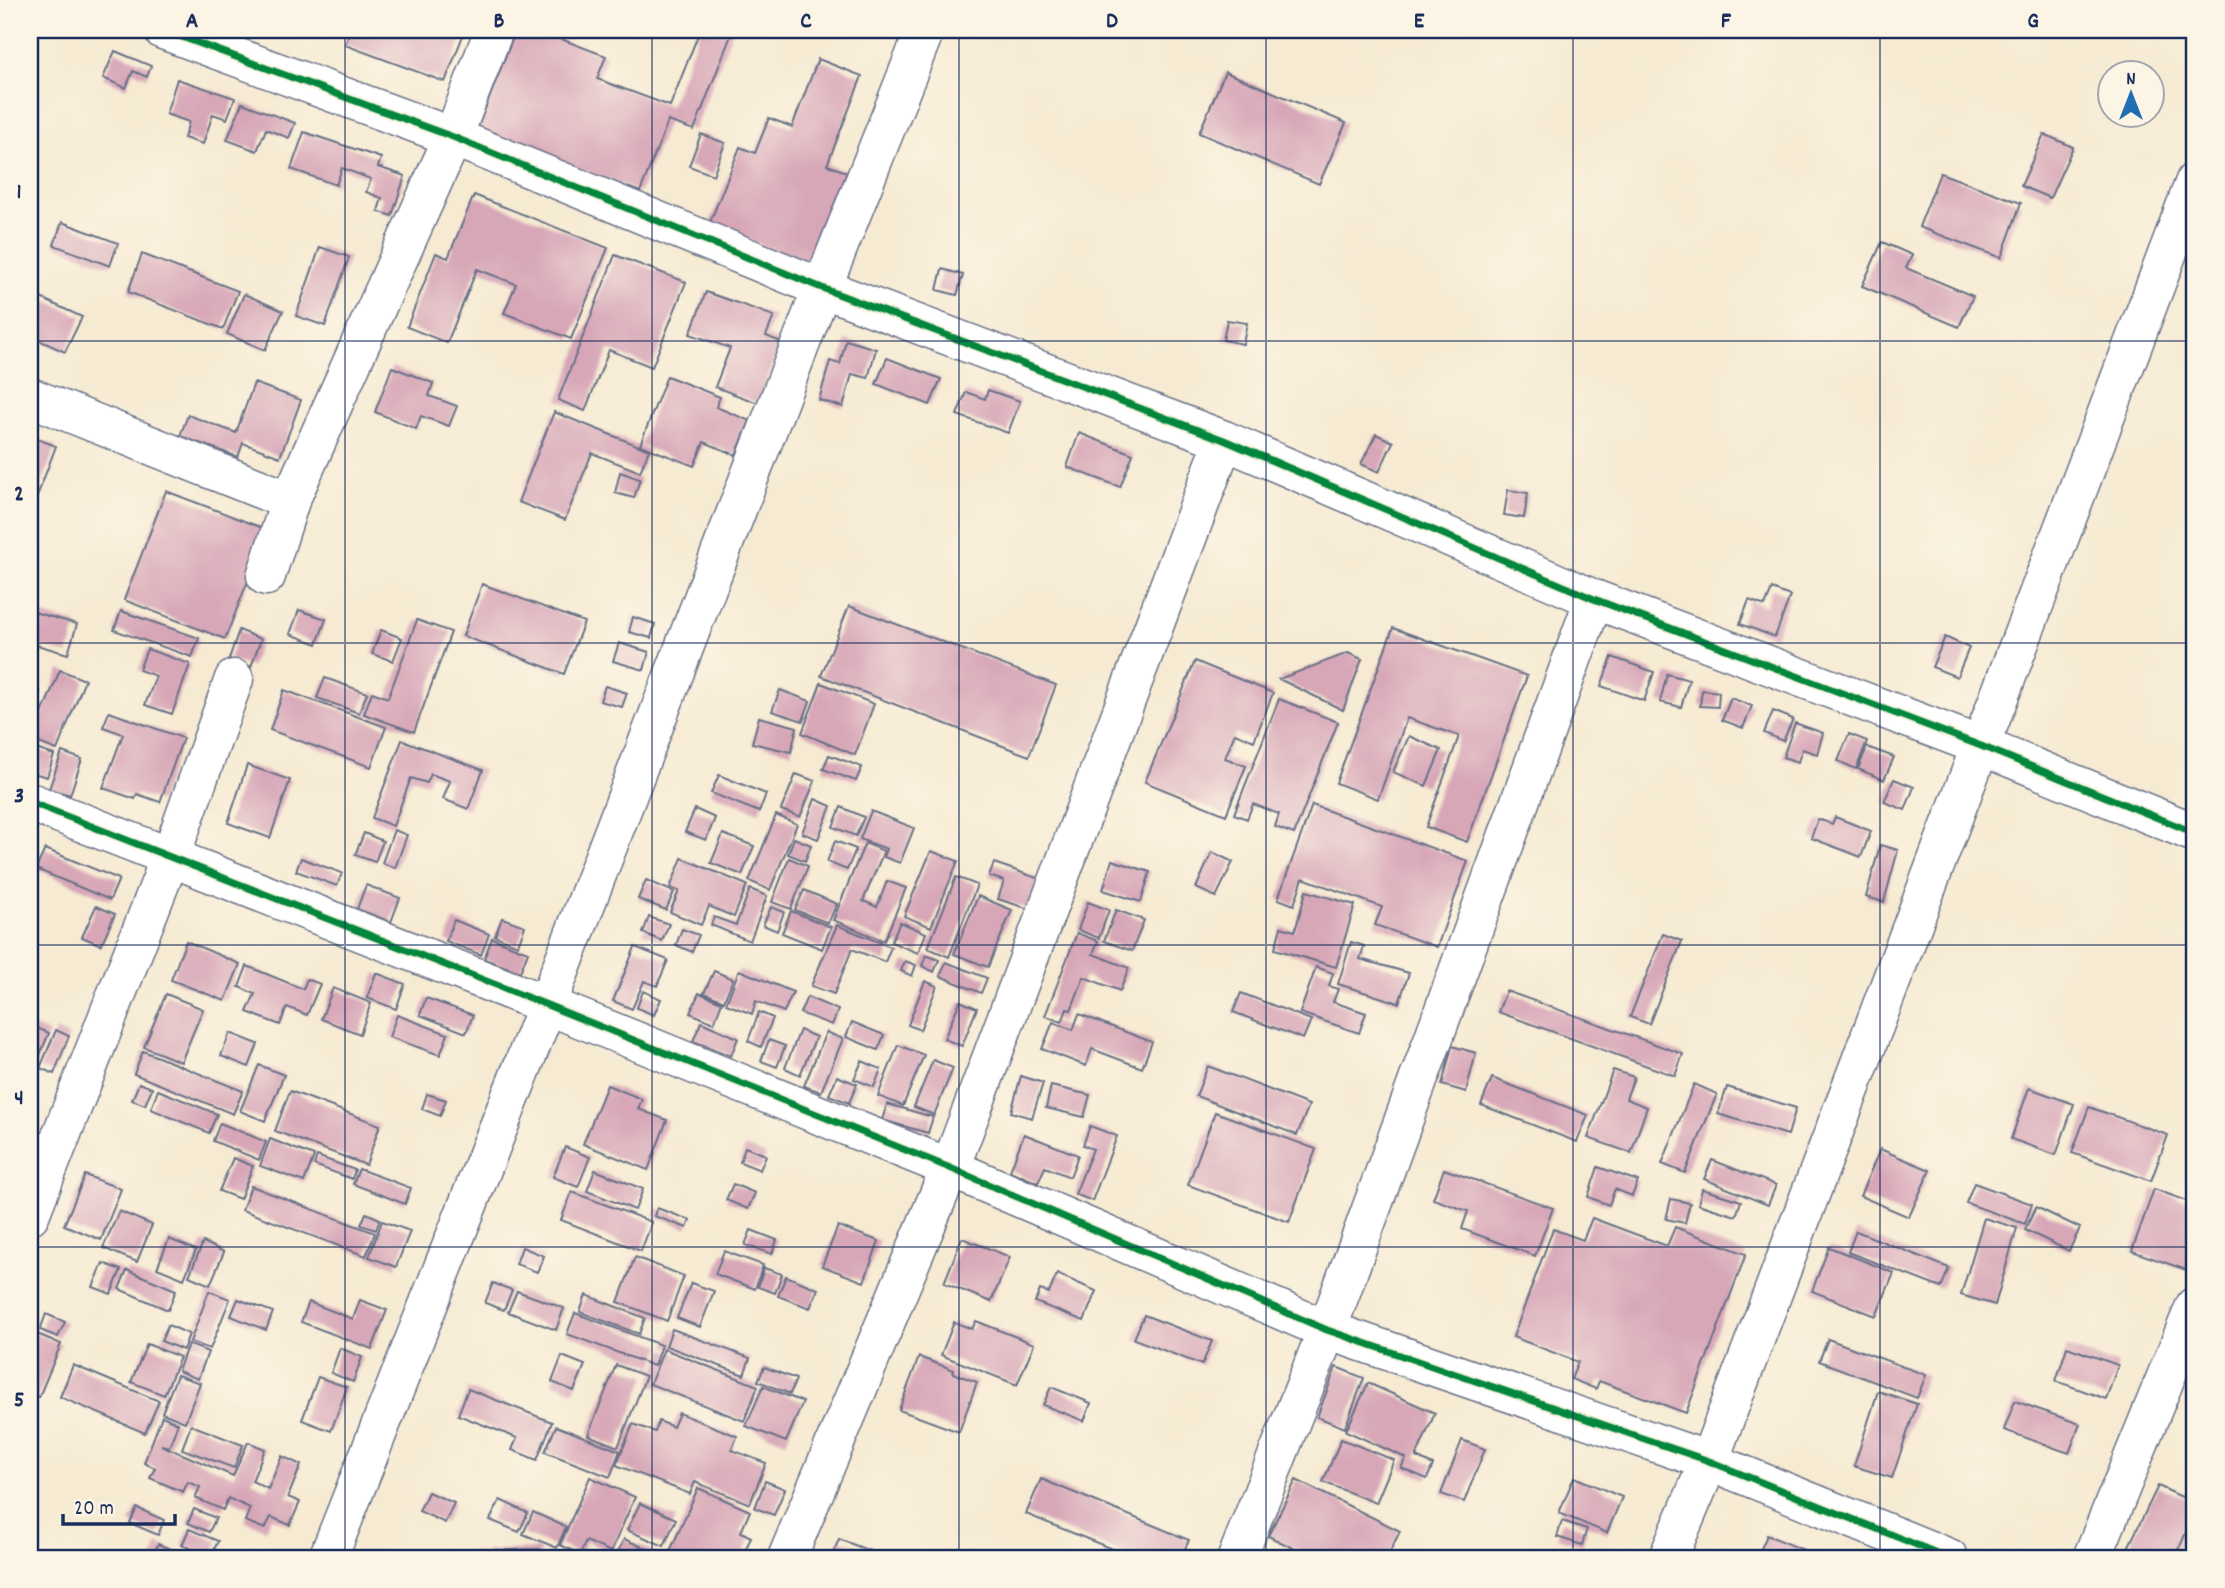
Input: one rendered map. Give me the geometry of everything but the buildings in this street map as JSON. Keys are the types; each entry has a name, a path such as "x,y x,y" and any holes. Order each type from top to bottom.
{"street":[{"path":"163,30 453,137 822,288 1224,440 1594,599 1981,746 2195,833"},
{"path":"267,576 290,501 453,137 494,30"},
{"path":"328,1558 547,1006 822,288 925,30"},
{"path":"1668,1558 1709,1461 2195,181"},
{"path":"30,397 290,501"},
{"path":"787,1558 950,1168 1224,440"},
{"path":"1237,1558 1326,1330 1594,599"},
{"path":"30,1215 170,858 234,679"},
{"path":"30,802 950,1168 1326,1330 1709,1461 1949,1558"},
{"path":"2092,1558 2195,1306"}],"cycle path":[{"path":"163,30 453,137 822,288 1224,440 1594,599 1981,746 2195,833"},
{"path":"30,802 547,1005 950,1168 1327,1330 1709,1461 1949,1558"}]}
